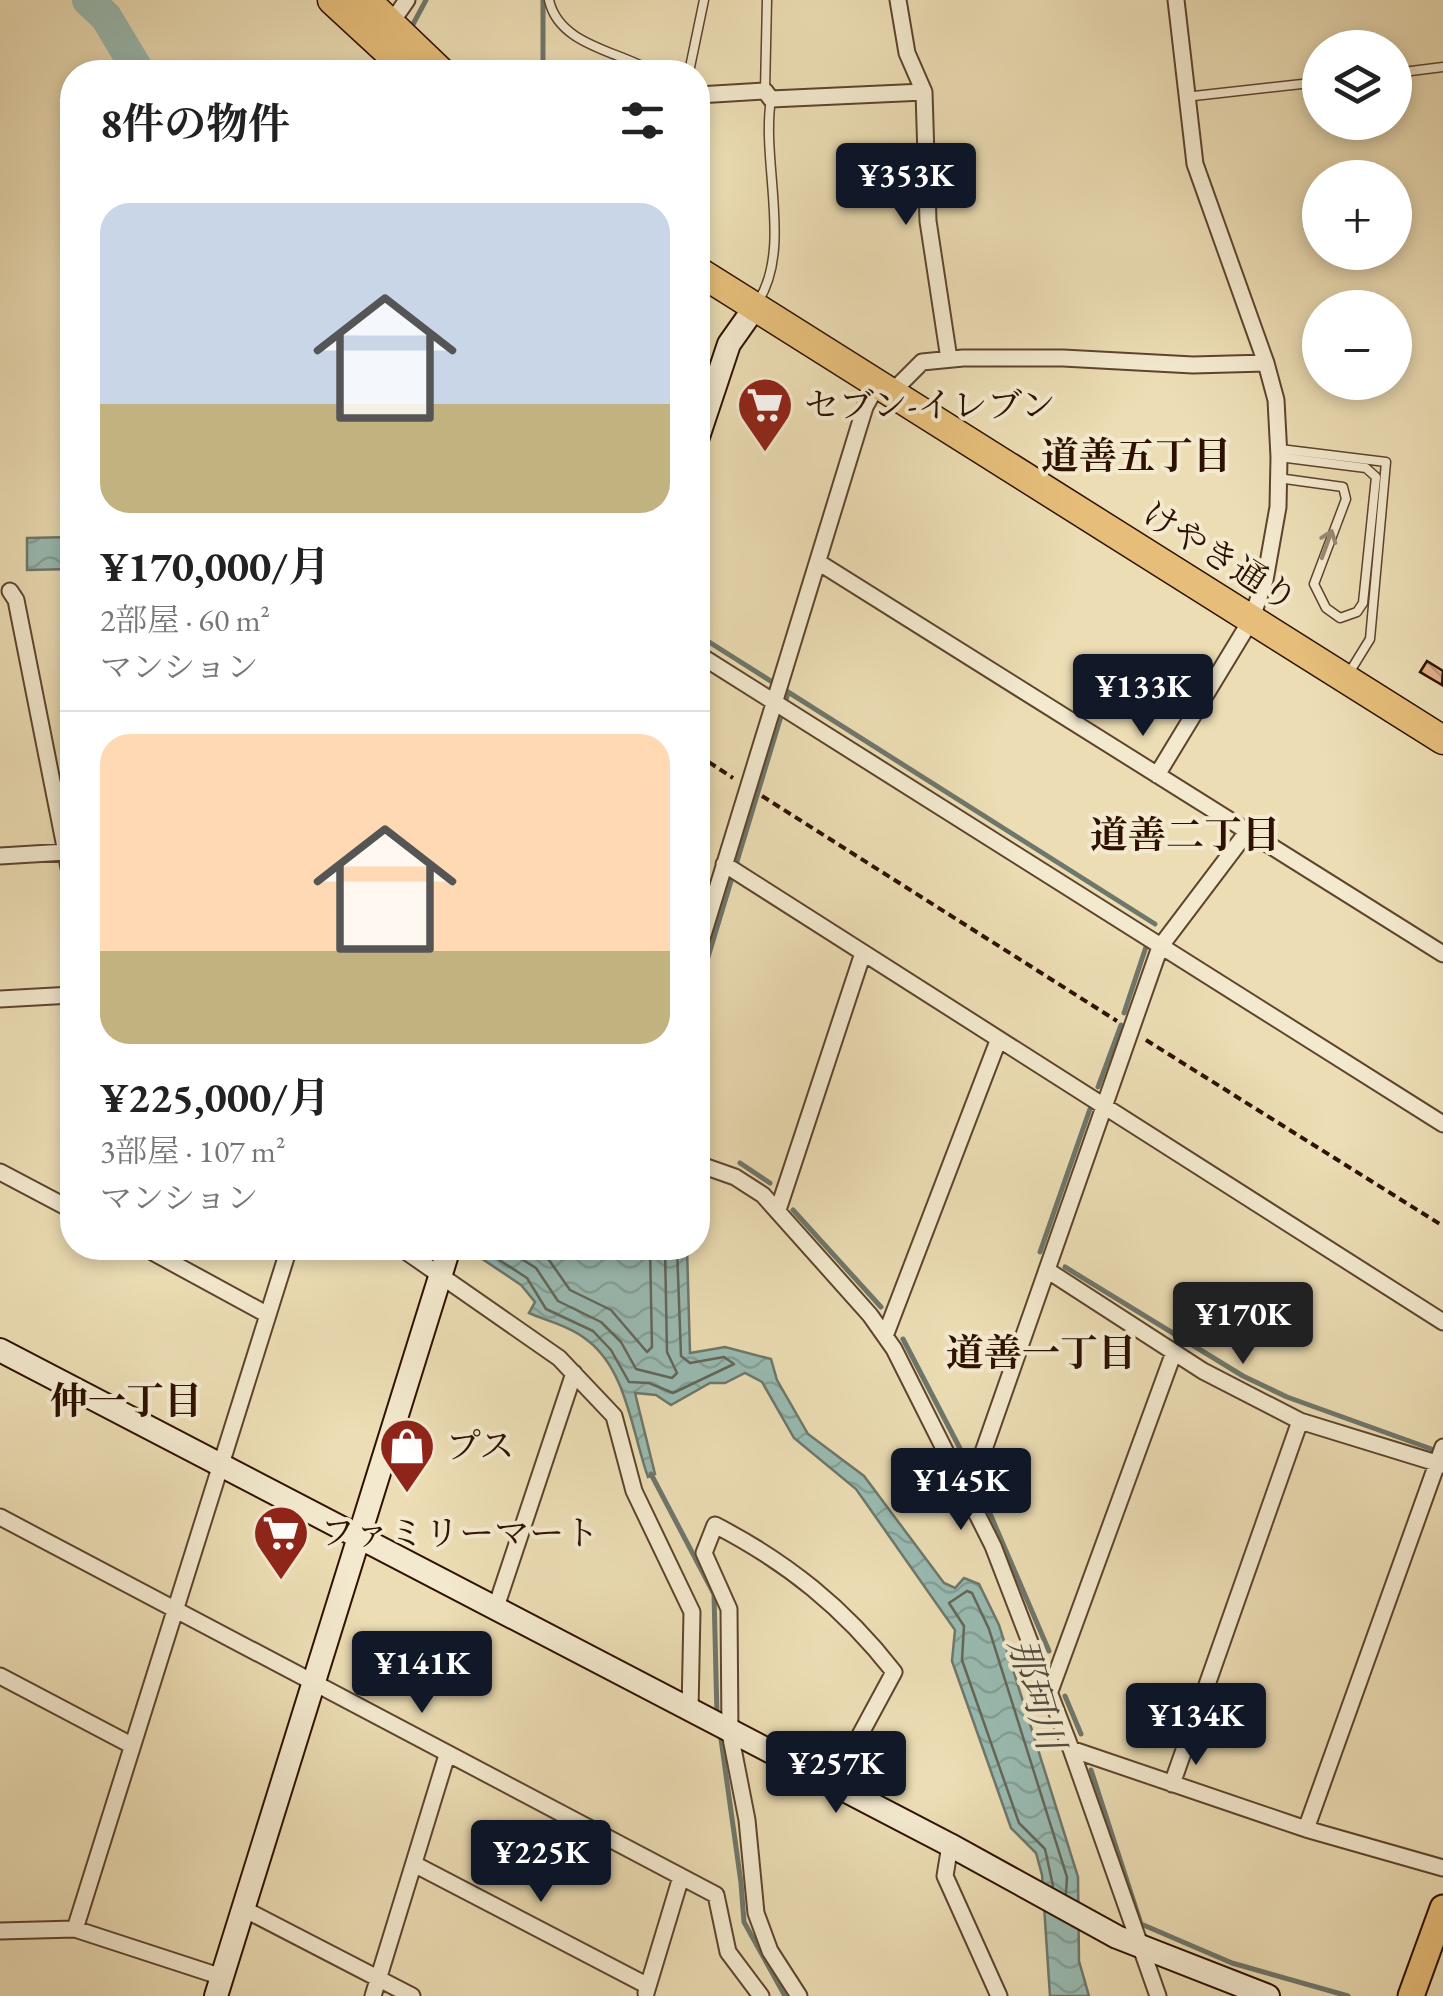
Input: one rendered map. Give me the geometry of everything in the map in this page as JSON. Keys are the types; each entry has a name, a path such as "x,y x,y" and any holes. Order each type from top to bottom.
{"highway":[{"path":"332,0 397,60"},
{"path":"366,0 399,12 433,60"},
{"path":"710,280 753,310"},
{"path":"710,286 753,310"},
{"name":"けやき通り","path":"753,310 1443,740"}],"main road":[{"path":"1411,1996 1443,1908"}],"street":[{"path":"898,0 907,53 924,92 928,221 949,359"},
{"path":"1157,775 1252,620 1265,580 1280,453 1276,400 1266,362 1195,164 1184,98 1176,0"},
{"path":"710,95 924,92"},
{"path":"710,400 729,344 753,310"},
{"path":"710,911 865,408 882,391 922,362 949,359 1063,358 1193,366 1266,362"},
{"path":"818,562 1443,954"},
{"path":"5,591 16,600 60,822"},
{"path":"710,662 1443,1124"},
{"path":"968,1495 1050,1272 1160,948 1247,832"},
{"path":"0,856 60,852"},
{"path":"724,864 1443,1322"},
{"path":"778,1210 863,952"},
{"path":"0,999 60,996"},
{"path":"884,1336 998,1041"},
{"path":"710,1168 735,1177 778,1210 884,1336 968,1495 1071,1749 1158,1996"},
{"path":"0,1172 60,1204"},
{"path":"166,1260 268,1315"},
{"path":"75,1929 286,1260"},
{"path":"0,1931 75,1929 219,1986 444,1262 574,1373 614,1416 634,1491 692,1612 698,1715"},
{"path":"1050,1272 1174,1352 1300,1421 1441,1459 1306,1830"},
{"path":"0,1350 1141,1948 1268,1996"},
{"path":"1048,1694 1174,1352"},
{"path":"496,1607 574,1373"},
{"path":"1172,1784 1300,1421"},
{"path":"0,1517 313,1686 716,1895 728,1952 760,1996"},
{"path":"799,1996 770,1951 756,1913 747,1820 730,1732 728,1609 704,1553 715,1525 800,1576 858,1626 894,1672 833,1785"},
{"path":"0,1676 132,1744"},
{"path":"1071,1749 1306,1830 1443,1868"},
{"path":"373,1996 448,1755"},
{"path":"959,1850 945,1876 999,1996"},
{"path":"414,1864 646,1991 681,1877"},
{"path":"244,1909 412,1996"}],"lane":[{"path":"549,0 552,13 572,33 629,60"},
{"path":"692,60 704,0"},
{"path":"753,310 772,278 775,245 767,142 766,0"},
{"path":"1412,71 1443,67"},
{"path":"1184,98 1302,84"},
{"path":"1280,453 1386,462 1370,638 1344,679"},
{"path":"1280,453 1366,468 1376,477 1363,603"},
{"path":"1278,478 1344,488 1346,499 1327,540 1314,584 1326,608 1340,618 1357,612 1375,580"},
{"path":"1357,612 1370,638"}],"path":[{"path":"710,763 1443,1226"}],"water":[{"path":"60,537 60,569 27,570 27,538"},
{"path":"484,1260 687,1260 690,1353 725,1347 771,1359 777,1380 808,1434 864,1476 944,1583 955,1588 964,1578 979,1584 999,1625 1078,1877 1079,1961 1089,1996 1050,1996 1042,1875 1036,1853 1011,1828 952,1661 955,1630 856,1489 794,1438 762,1382 745,1373 725,1383 710,1383 671,1405 656,1395 635,1393 655,1474 648,1477 620,1385 611,1368 574,1331 529,1313 535,1302 521,1285"}],"building":[{"path":"1427,661 1443,671 1442,685 1420,672"}],"waterway":[{"name":"那珂川","path":"88,0 106,17 132,60"},
{"path":"411,28 426,0"},
{"path":"543,0 543,60"},
{"path":"710,643 1155,924"},
{"path":"710,950 788,693"},
{"path":"1124,1013 1147,944"},
{"path":"1098,1087 1121,1025"},
{"path":"1040,1252 1090,1109"},
{"path":"740,1163 770,1183"},
{"path":"793,1210 881,1307"},
{"path":"1065,1267 1243,1376 1287,1397 1437,1451"},
{"path":"903,1339 966,1460"},
{"path":"651,1474 714,1594 717,1716"},
{"path":"982,1495 1049,1651"},
{"path":"1065,1696 1081,1734"},
{"path":"720,1732 744,1922 785,1996"},
{"path":"1091,1770 1141,1924 1232,1963 1348,1996"}],"place":[{"name":"セブン-イレブン","path":"765,454"},
{"name":"プス","path":"407,1495"},
{"name":"ファミリーマート","path":"281,1582"}],"district":[{"name":"道善五丁目","path":"1136,456"},
{"name":"道善二丁目","path":"1185,835"},
{"name":"道善一丁目","path":"1041,1353"},
{"name":"仲一丁目","path":"126,1401"}]}
